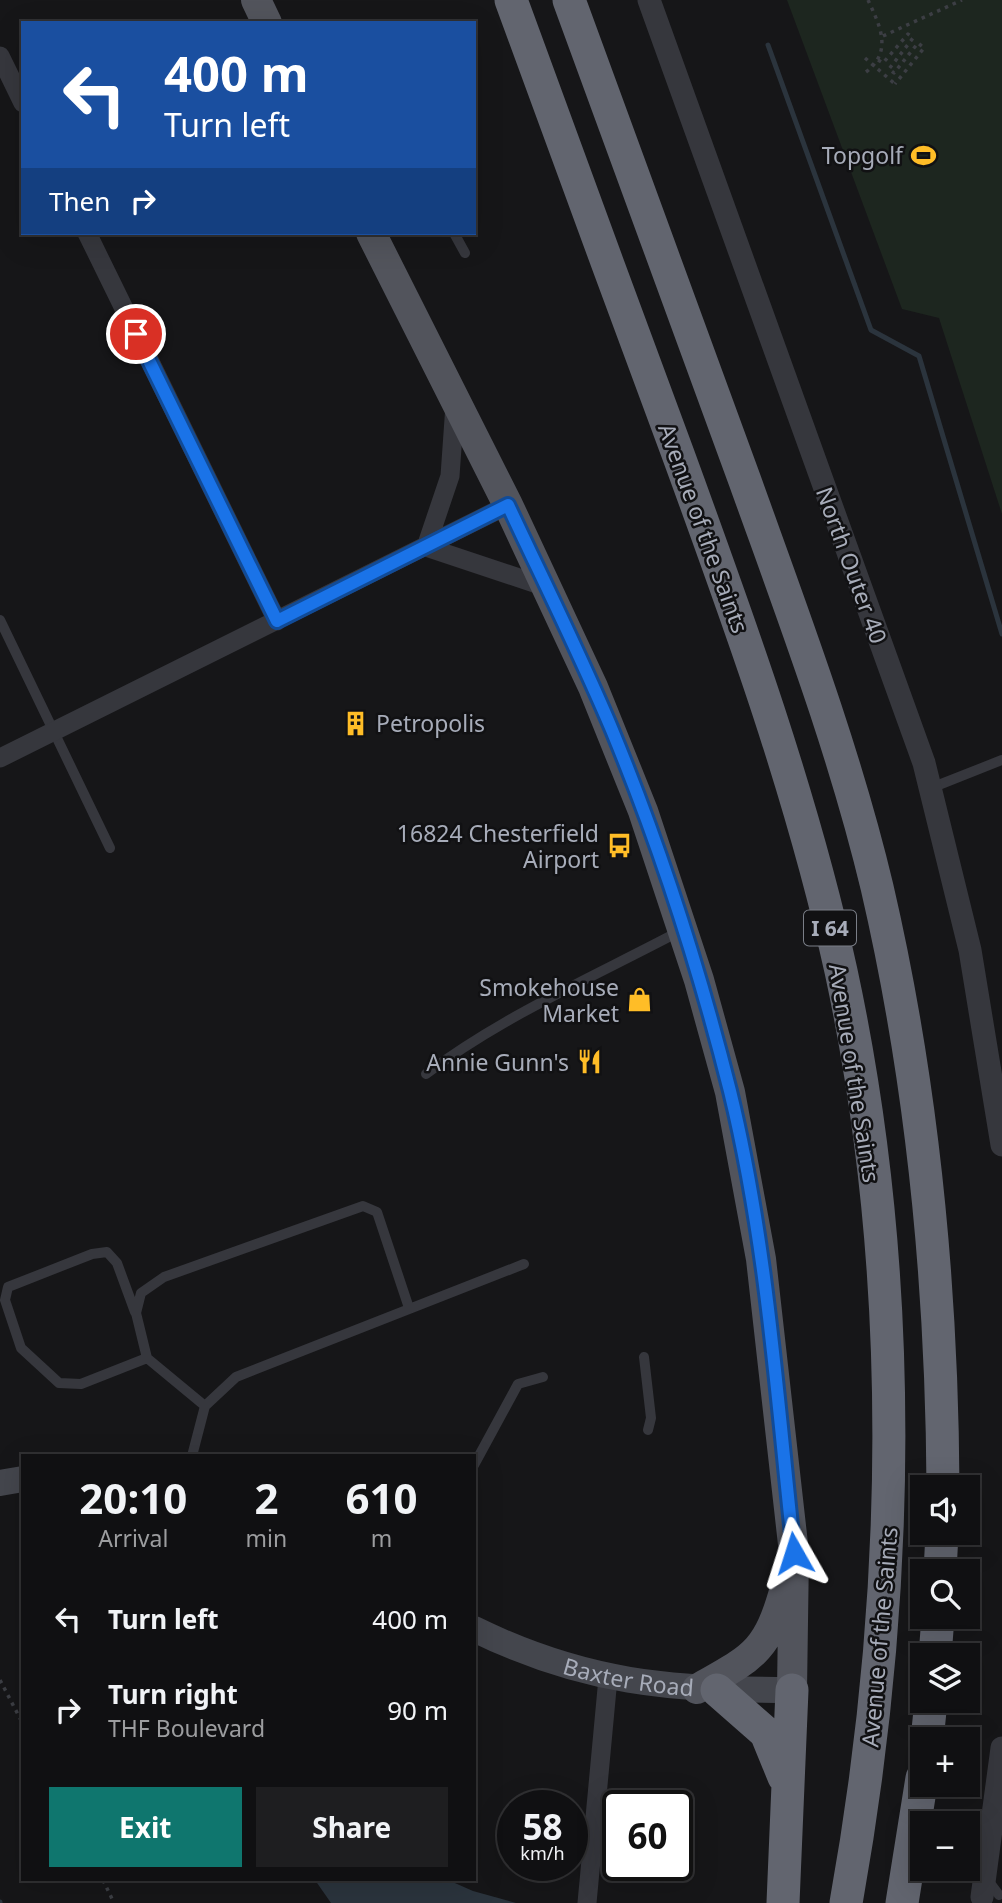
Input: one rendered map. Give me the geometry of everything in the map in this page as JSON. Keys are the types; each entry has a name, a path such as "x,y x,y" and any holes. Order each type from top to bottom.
{"highway":[{"name":"Avenue of the Saints","path":"511,0 770,711 813,855 853,1038 867,1132 884,1308 889,1509 874,1713 846,1903"},
{"name":"I 64","path":"569,0 815,676 876,884 916,1084 924,1150 938,1284 943,1475"},
{"path":"707,1689 766,1733 776,1753 788,1790"},
{"path":"783,1903 792,1690"},
{"path":"902,1903 919,1797"}],"main road":[{"path":"256,0 266,21"},
{"path":"371,235 508,505 613,732 684,929 730,1092 757,1232 794,1553 792,1690"},
{"path":"0,1483 21,1479"},
{"path":"707,1689 748,1660 760,1648 777,1616 794,1553"},
{"name":"Baxter Road","path":"476,1630 519,1649 608,1678 707,1689 792,1690"}],"street":[{"name":"North Outer 40","path":"649,0 924,763 970,950 1002,1145"},
{"path":"0,56 21,99"},
{"path":"88,235 277,621"},
{"path":"426,547 450,476 455,404"},
{"path":"0,758 508,505"},
{"path":"426,547 546,587"},
{"path":"587,1903 608,1678"},
{"path":"994,1893 1002,1748"}],"lane":[{"path":"455,235 465,253"},
{"path":"0,621 110,848"},
{"path":"929,789 1002,760"},
{"path":"426,1074 457,1050 684,929"},
{"path":"136,1313 141,1293 164,1277 363,1206 377,1212 408,1308"},
{"path":"147,1358 81,1384 59,1383 21,1348 5,1300 8,1287 92,1254 107,1252 117,1263 136,1313 147,1358 205,1406"},
{"path":"193,1454 205,1406 236,1377 524,1264"},
{"path":"644,1357 651,1418 648,1430"},
{"path":"476,1461 518,1384 543,1377"},
{"path":"591,1853 602,1855"}],"path":[{"path":"866,72 878,60 883,36 868,0"},
{"path":"883,36 962,0"},
{"path":"865,58 896,85 924,48 918,43 894,73 889,69 913,38 908,34 883,64 878,60"},
{"path":"0,1680 21,1720"},
{"path":"103,1881 114,1903"}],"shaded area":[{"name":"Topgolf","path":"787,0 1002,0 1002,514 939,318 902,309"},
{"path":"316,1881 450,1881 473,1891 516,1903 331,1903"}],"waterway":[{"path":"768,45 871,330 919,356 1002,634"}],"place":[{"name":"Topgolf","path":"923,155"},
{"name":"Petropolis","path":"356,723"},
{"name":"16824 Chesterfield Airport","path":"619,846"},
{"name":"Smokehouse Market","path":"639,1000"},
{"name":"Annie Gunn's","path":"589,1062"}],"route":[{"path":"136,334 277,621 508,505 613,732 643,811 673,894 730,1092 761,1259 794,1553"}]}
